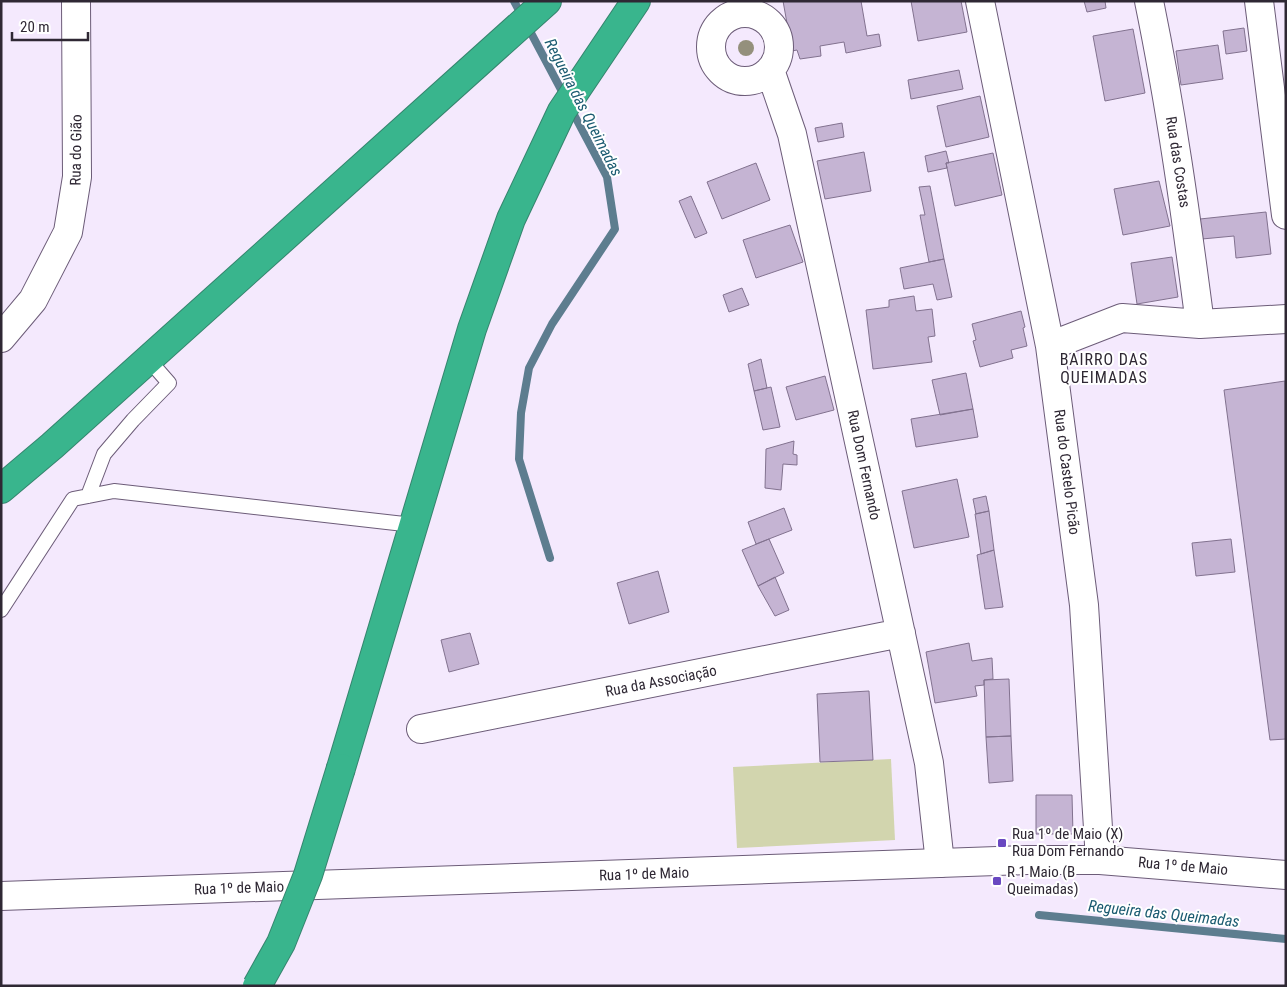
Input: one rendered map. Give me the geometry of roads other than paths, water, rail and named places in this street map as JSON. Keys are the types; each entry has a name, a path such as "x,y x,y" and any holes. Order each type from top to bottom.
{"highway":[{"path":"1,489 52,446 547,1"},
{"path":"257,986 281,943 308,876 472,329 511,219 562,112 636,1"},
{"path":"1,476 52,446"}],"street":[{"name":"Rua do Gião","path":"1,338 33,300 68,232 77,178 76,1"},
{"name":"Rua do Castelo Picão","path":"980,1 1050,346 1084,605 1100,860"},
{"name":"Rua das Costas","path":"1149,1 1183,192 1200,324"},
{"path":"1259,1 1281,131 1286,215"},
{"path":"728,10 733,15 753,14 762,18 770,24 775,32 778,52 770,70 761,77 739,80 719,70 713,60 712,38 716,27 728,10"},
{"name":"Rua Dom Fernando","path":"770,70 792,134 930,763 940,863"},
{"path":"1050,346 1122,318 1200,324 1286,319"},
{"name":"Rua da Associação","path":"421,729 901,633"},
{"name":"Rua 1º de Maio","path":"1,896 940,863 1100,860 1286,875"}],"lane":[{"path":"88,496 104,454 133,420 169,383 148,359"},
{"path":"1,610 73,499 114,491 413,525"}],"waterway":[{"name":"Regueira das Queimadas","path":"514,1 565,97"},
{"name":"Regueira das Queimadas","path":"550,558 519,459 521,413 529,368 552,324 615,229 607,177 571,109"},
{"name":"Regueira das Queimadas","path":"1039,915 1286,939"}],"place":[{"name":"Rua 1º de Maio (X) Rua Dom Fernando","path":"1002,843"},
{"name":"R 1 Maio (B Queimadas)","path":"997,881"}],"district":[{"name":"BAIRRO DAS QUEIMADAS","path":"1104,368"}]}
